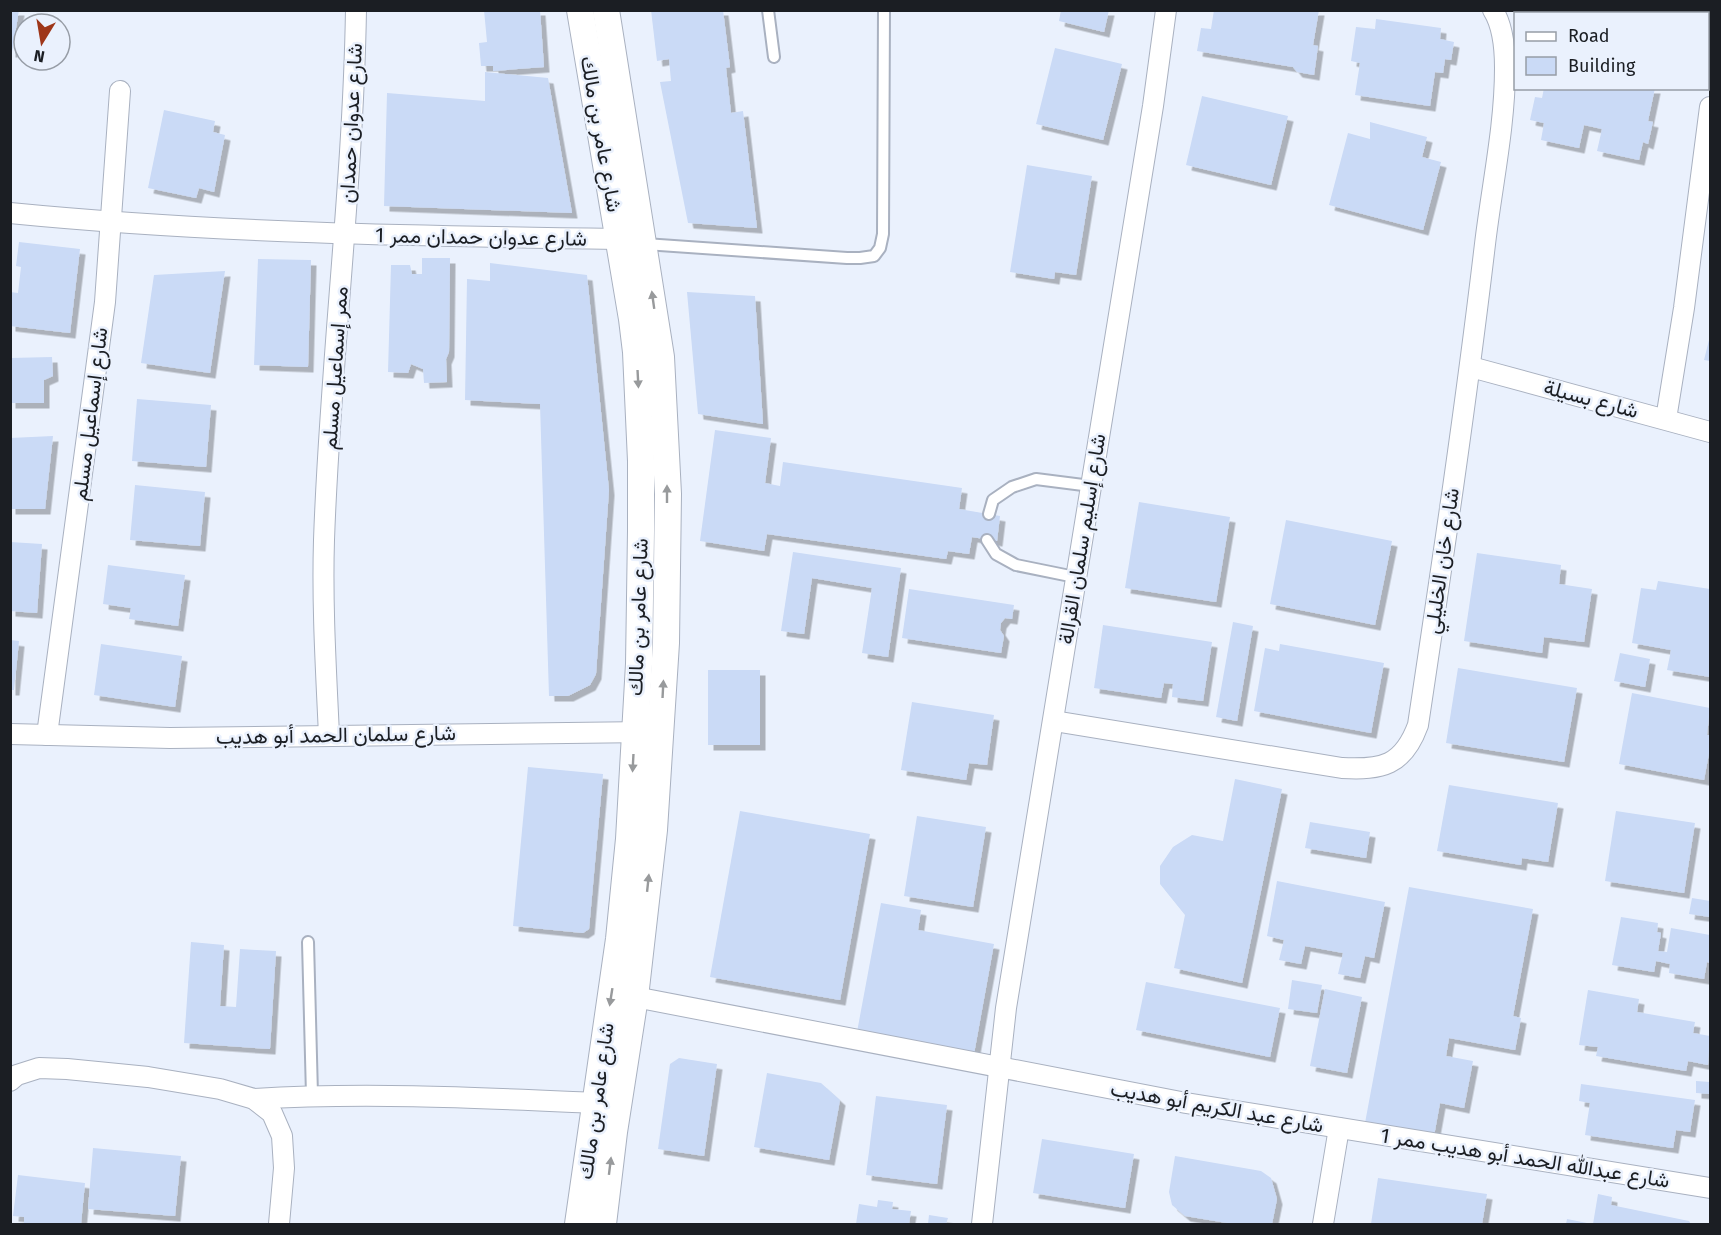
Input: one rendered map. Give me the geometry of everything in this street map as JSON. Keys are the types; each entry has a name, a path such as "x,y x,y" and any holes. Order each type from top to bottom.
{"street":[{"name":"شارع عدوان حمدان","path":"345,235 356,10"},
{"name":"شارع عامر بن مالك","path":"578,1224 619,939 629,839 639,664 641,460 636,352 580,10"},
{"name":"شارع عامر بن مالك","path":"603,1224 614,1132 635,997 654,830 666,644 668,494 661,357 645,244 606,10"},
{"name":"شارع إسليم سلمان القرالة","path":"999,1068 1006,1008 1153,106 1166,10"},
{"name":"شارع خان الخليلي","path":"1054,721 1342,768 1367,770 1389,765 1402,755 1413,738 1418,725 1471,367 1502,115 1505,67 1502,37 1493,10"},
{"name":"شارع إسماعيل مسلم","path":"47,735 105,302 120,91"},
{"path":"1666,419 1684,308 1710,107"},
{"path":"10,213 111,222 345,235"},
{"name":"شارع عدوان حمدان ممر 1","path":"345,235 618,239"},
{"name":"ممر إسماعيل مسلم","path":"329,735 324,618 324,541 345,235"},
{"name":"شارع بسيلة","path":"1471,367 1710,432"},
{"name":"شارع سلمان الحمد أبو هديب","path":"10,734 170,738 661,733"},
{"name":"شارع عبد الكريم أبو هديب","path":"635,997 1186,1103 1339,1128 1323,1224"},
{"path":"10,1081 17,1075 39,1068 67,1069 148,1077 220,1089 254,1100 272,1113 282,1136 284,1168 279,1224"},
{"path":"982,1224 999,1068"},
{"path":"254,1100 312,1095 462,1097 595,1103"},
{"name":"شارع عبدالله الحمد أبو هديب ممر 1","path":"1339,1128 1710,1188"}],"lane":[{"path":"768,10 774,57"},
{"path":"645,244 847,258 874,256 880,248 883,234 884,10"},
{"path":"989,514 993,500 1012,487 1036,479 1091,486"},
{"path":"987,540 996,554 1016,565 1075,577"},
{"path":"308,942 312,1095"}],"building":[{"path":"10,10 19,10 19,12 12,12 12,52 10,52"},
{"path":"484,10 540,10 544,67 493,71 493,66 481,66 479,43 487,42"},
{"path":"651,10 723,10 730,67 726,68 731,113 743,111 757,228 688,223 660,82 671,81 669,59 657,61"},
{"path":"1061,10 1109,10 1104,32 1059,21"},
{"path":"1214,10 1319,10 1313,45 1318,46 1314,75 1297,72 1293,67 1197,51 1201,28 1211,29"},
{"path":"1645,10 1676,10 1676,12 1644,12"},
{"path":"1376,19 1441,28 1440,39 1454,42 1451,60 1445,59 1443,73 1435,72 1430,106 1355,95 1360,63 1351,61 1356,27 1375,29"},
{"path":"1055,48 1122,64 1103,140 1036,124"},
{"path":"485,72 548,78 572,213 384,206 387,93 485,101"},
{"path":"1544,90 1655,90 1648,121 1653,122 1648,144 1643,142 1639,160 1597,151 1602,129 1584,125 1579,148 1541,140 1544,123 1530,120 1535,97 1542,98"},
{"path":"1202,96 1288,116 1271,185 1186,165"},
{"path":"164,110 215,121 213,132 225,135 214,192 199,188 196,198 148,188"},
{"path":"1370,122 1427,137 1422,157 1441,162 1423,230 1329,205 1348,133 1370,139"},
{"path":"1027,165 1092,176 1076,275 1055,272 1054,279 1010,272"},
{"path":"19,242 80,249 70,333 10,326 10,292 18,293 21,267 16,266"},
{"path":"422,258 450,258 447,382 424,383 423,369 411,364 408,373 388,372 391,265 410,265 412,274 422,274"},
{"path":"258,259 311,260 308,367 254,365"},
{"path":"490,263 587,275 609,490 596,674 590,685 568,696 549,696 540,404 465,400 467,279 490,281"},
{"path":"225,271 210,373 141,363 154,275"},
{"path":"687,292 755,296 763,424 698,414"},
{"path":"1710,336 1710,361 1704,360"},
{"path":"52,357 53,376 44,380 44,403 10,403 10,358"},
{"path":"137,399 211,405 206,467 132,461"},
{"path":"715,430 771,438 765,483 780,486 783,462 962,488 959,509 1000,516 997,541 972,537 969,554 948,551 946,559 767,534 764,551 700,541"},
{"path":"53,436 45,509 10,509 10,438"},
{"path":"135,485 205,492 200,546 130,540"},
{"path":"1139,502 1230,517 1216,602 1125,588"},
{"path":"1286,520 1392,541 1375,625 1270,604"},
{"path":"10,542 42,544 37,613 10,611"},
{"path":"793,552 901,568 888,657 862,653 872,588 812,578 804,634 781,631"},
{"path":"1477,553 1561,565 1559,584 1592,589 1584,642 1544,637 1542,653 1464,641"},
{"path":"108,565 185,575 178,626 129,619 131,608 103,604"},
{"path":"1658,581 1710,589 1710,677 1667,670 1671,650 1632,643 1641,588 1656,590"},
{"path":"909,589 1014,605 1012,619 1005,618 1001,623 1000,630 1004,636 1001,653 902,638"},
{"path":"1233,622 1253,626 1237,721 1216,717"},
{"path":"1103,625 1212,642 1203,701 1172,697 1173,684 1164,683 1161,698 1094,688"},
{"path":"10,640 19,641 14,690 10,690"},
{"path":"101,644 182,656 175,707 94,695"},
{"path":"1280,644 1384,663 1371,733 1254,711 1265,648 1279,651"},
{"path":"1620,653 1650,659 1645,687 1614,681"},
{"path":"1458,668 1577,688 1564,762 1446,743"},
{"path":"708,670 760,670 760,745 708,745"},
{"path":"1632,693 1710,708 1707,735 1710,735 1710,748 1704,780 1619,764"},
{"path":"912,702 994,715 987,765 969,763 966,780 901,770"},
{"path":"528,767 603,774 589,929 583,933 513,926"},
{"path":"1235,779 1282,789 1242,983 1174,968 1185,915 1160,884 1160,866 1173,847 1192,835 1223,841"},
{"path":"1449,785 1558,803 1548,862 1522,858 1521,865 1437,851"},
{"path":"740,811 870,834 840,1000 710,977"},
{"path":"1616,811 1695,823 1684,893 1605,881"},
{"path":"917,816 986,827 973,907 904,896"},
{"path":"1310,822 1370,832 1366,858 1305,848"},
{"path":"1277,881 1385,902 1374,958 1365,956 1360,978 1338,974 1343,953 1305,946 1301,964 1279,960 1284,940 1267,936"},
{"path":"1409,887 1533,909 1513,1016 1521,1018 1515,1050 1449,1038 1446,1056 1473,1061 1464,1108 1440,1103 1434,1136 1365,1123"},
{"path":"1692,898 1710,901 1710,917 1689,914"},
{"path":"881,903 921,910 918,930 994,944 974,1054 857,1032"},
{"path":"1621,917 1658,923 1657,932 1661,933 1658,951 1667,952 1671,928 1710,935 1710,963 1707,962 1704,979 1669,973 1670,964 1656,961 1654,972 1612,965"},
{"path":"191,942 224,945 220,1006 236,1007 240,949 276,951 270,1049 184,1043"},
{"path":"1292,980 1322,985 1317,1013 1288,1009"},
{"path":"1146,982 1280,1008 1270,1057 1136,1030"},
{"path":"1325,989 1362,997 1347,1073 1310,1066"},
{"path":"1588,990 1639,999 1637,1012 1695,1022 1693,1033 1710,1036 1708,1065 1688,1061 1686,1071 1596,1056 1598,1047 1579,1045"},
{"path":"679,1058 717,1064 704,1156 658,1149 670,1064"},
{"path":"767,1073 821,1083 840,1100 829,1160 754,1147"},
{"path":"1696,1081 1710,1082 1710,1094 1696,1093"},
{"path":"1581,1084 1695,1100 1690,1132 1676,1130 1673,1148 1585,1135 1590,1103 1579,1101"},
{"path":"876,1096 947,1105 937,1184 866,1175"},
{"path":"1042,1139 1134,1154 1125,1208 1033,1193"},
{"path":"93,1148 181,1156 175,1216 88,1209"},
{"path":"1175,1156 1261,1171 1271,1178 1277,1199 1272,1224 1233,1224 1185,1216 1172,1205 1169,1192"},
{"path":"18,1175 85,1183 81,1224 24,1224 24,1217 13,1216"},
{"path":"1378,1178 1487,1194 1482,1224 1371,1224"},
{"path":"1598,1194 1612,1197 1611,1205 1689,1221 1691,1224 1593,1224"},
{"path":"878,1200 893,1202 892,1209 911,1211 909,1224 856,1224 859,1204 877,1207"},
{"path":"929,1215 948,1218 946,1224 928,1224"},
{"path":"1567,1219 1587,1223 1587,1224 1566,1224"}]}
